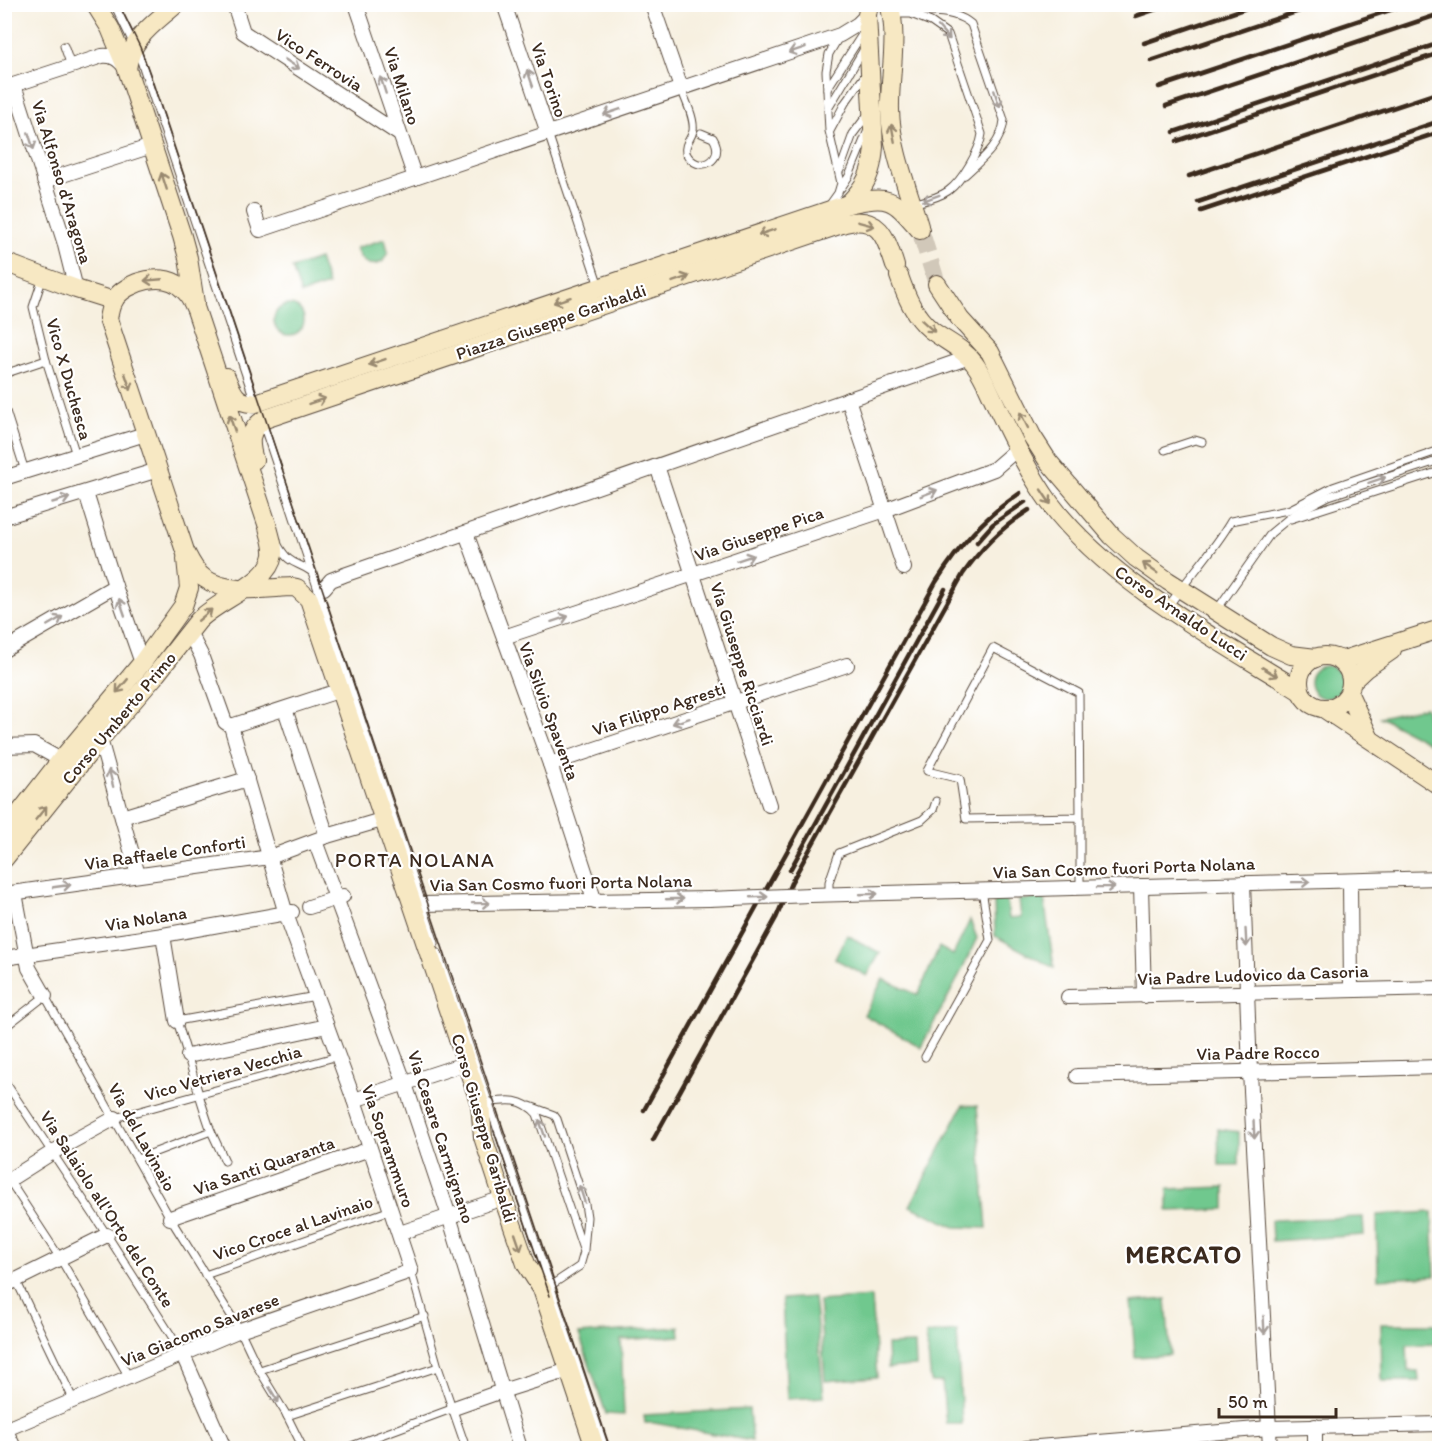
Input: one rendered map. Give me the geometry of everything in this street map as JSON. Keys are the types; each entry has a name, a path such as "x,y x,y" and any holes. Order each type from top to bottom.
{"main road":[{"path":"95,4 110,28 127,69 182,236 188,258 196,310 207,350 272,542 271,563 262,575 242,588"},
{"path":"127,69 134,43 177,4"},
{"path":"890,9 892,130 904,203 921,233"},
{"path":"843,199 864,188 873,162 868,22"},
{"name":"Piazza Giuseppe Garibaldi","path":"256,403 822,213 843,199 881,198 904,203"},
{"name":"Piazza Giuseppe Garibaldi","path":"262,421 844,223 866,222 877,227 885,236 905,293 921,320 975,364"},
{"path":"4,262 114,301"},
{"path":"196,310 185,290 178,285 161,279 143,281 133,285 114,301 110,309 109,326 185,551 196,571 204,579 222,586 292,587 306,594 389,818"},
{"name":"Corso Arnaldo Lucci","path":"937,284 960,319 982,342 997,364 1032,436 1064,481 1112,536 1128,551 1180,588 1271,646 1291,655 1316,658"},
{"path":"207,350 226,378 233,394 243,402 256,403"},
{"name":"Corso Arnaldo Lucci","path":"975,364 1017,449 1050,503 1067,524 1121,575 1220,642 1300,691"},
{"path":"258,498 250,439 254,428 262,421"},
{"name":"Corso Umberto Primo","path":"4,833 142,663 183,606 189,588 185,551"},
{"name":"Corso Umberto Primo","path":"4,859 204,615 242,588"},
{"path":"1440,629 1343,660 1325,656 1316,658 1309,662 1301,672 1299,679 1300,691 1307,702 1323,708 1440,786"},
{"path":"1323,708 1336,706 1378,658 1412,638"},
{"path":"1336,658 1347,669 1350,688 1370,738"},
{"name":"Corso Giuseppe Garibaldi","path":"389,818 467,1063 485,1104 483,1137 503,1198 526,1264 547,1288 569,1370 596,1449"}],"street":[{"name":"Vico Ferrovia","path":"234,4 238,29 399,134"},
{"name":"Via Milano","path":"356,4 415,178"},
{"name":"Via Torino","path":"504,4 548,133"},
{"path":"652,4 681,88"},
{"path":"254,212 260,230 840,35 858,24 868,22"},
{"path":"9,87 107,56 119,60 127,69"},
{"name":"Via Alfonso d'Aragona","path":"9,87 64,241 76,289"},
{"path":"44,181 152,146"},
{"path":"324,588 331,580 848,399 975,364"},
{"path":"848,399 904,568"},
{"path":"4,477 145,434"},
{"name":"Via Giuseppe Pica","path":"504,638 885,510 994,469 1017,449"},
{"name":"Via Giuseppe Ricciardi","path":"657,466 769,805"},
{"path":"4,517 158,470"},
{"path":"86,493 142,663"},
{"name":"Via Silvio Spaventa","path":"466,533 550,764 595,902"},
{"path":"4,650 115,586"},
{"name":"Via Soprammuro","path":"189,633 201,655 225,722 231,726 270,857 316,996 400,1233 411,1271"},
{"name":"Via Filippo Agresti","path":"550,764 847,665"},
{"path":"231,726 341,690"},
{"name":"Via Cesare Carmignano","path":"285,708 321,839 449,1216 520,1449"},
{"path":"100,740 138,875"},
{"path":"4,746 34,745 61,760"},
{"path":"122,817 247,779"},
{"name":"Via Raffaele Conforti","path":"10,893 270,857 389,818"},
{"name":"Via San Cosmo fuori Porta Nolana","path":"418,905 1440,878"},
{"path":"1350,881 1351,990"},
{"path":"1243,883 1250,1072 1270,1449"},
{"path":"1141,886 1144,996"},
{"path":"10,893 28,968 45,996"},
{"path":"309,907 340,897"},
{"name":"Via Nolana","path":"4,958 163,935 289,913"},
{"path":"163,935 177,1021"},
{"name":"Via Padre Ludovico da Casoria","path":"1068,997 1440,988"},
{"path":"188,1056 327,1026"},
{"path":"354,1100 467,1063"},
{"name":"Via Padre Rocco","path":"1077,1076 1440,1067"},
{"path":"7,1182 53,1152 115,1118"},
{"name":"Via Santi Quaranta","path":"170,1218 370,1149"},
{"path":"400,1233 503,1198"},
{"path":"10,1283 107,1235"},
{"name":"Via Giacomo Savarese","path":"6,1425 74,1401 240,1330 411,1271"},
{"path":"183,1355 224,1449"},
{"path":"454,1408 569,1370"},
{"path":"1026,1449 1269,1428 1440,1424"},
{"path":"1315,1426 1315,1449"}],"lane":[{"path":"114,4 134,43 256,403 329,622 389,818"},
{"path":"890,9 931,22 948,34 982,134 978,149 955,185"},
{"path":"904,203 939,195 955,185 994,147 1003,128 1004,120 971,24 959,17 931,11 911,14"},
{"path":"827,90 868,22"},
{"path":"828,110 868,22"},
{"path":"840,35 827,61 827,90 829,131 840,170 843,199"},
{"path":"64,46 71,66"},
{"path":"829,131 869,69"},
{"path":"681,88 693,125 693,130 686,142 686,153 692,162 703,165 712,161 717,147 713,138 708,134 701,134"},
{"path":"840,170 853,134 871,116"},
{"path":"548,133 599,288"},
{"name":"Vico X Duchesca","path":"43,277 33,308 46,360 76,455"},
{"path":"4,374 46,360"},
{"path":"4,405 26,471"},
{"path":"1165,450 1195,440 1202,442"},
{"path":"1168,607 1180,588 1220,541 1231,521 1288,510 1333,487 1440,450"},
{"path":"1216,611 1271,534 1294,514 1329,496 1440,460"},
{"path":"1286,521 1440,471"},
{"path":"1286,521 1288,510"},
{"path":"268,527 292,563 312,572"},
{"path":"309,599 329,622"},
{"path":"1080,817 966,819 960,779 927,771 993,648 1079,693 1080,817 1080,888"},
{"path":"829,895 829,882 839,853 922,820 933,810 936,801"},
{"path":"926,1057 990,940 982,890"},
{"path":"418,905 547,1288 605,1449"},
{"path":"4,1028 45,996"},
{"name":"Via del Lavinaio","path":"45,996 170,1218 240,1330 303,1449"},
{"path":"225,1161 198,1095 177,1021 316,996"},
{"name":"Vico Vetriera Vecchia","path":"115,1118 338,1056"},
{"name":"Via Salaiolo all'Orto del Conte","path":"4,1080 183,1355"},
{"path":"485,1104 507,1099 554,1115 557,1119 585,1204 587,1217 584,1252 580,1266 547,1288"},
{"path":"529,1106 537,1114 584,1252"},
{"path":"137,1159 211,1131"},
{"path":"7,1182 60,1258 129,1377"},
{"name":"Vico Croce al Lavinaio","path":"205,1275 391,1210"},
{"name":"Via Soprammuro","path":"411,1271 438,1367 466,1447"},
{"path":"10,1283 74,1401"},
{"path":"260,1370 425,1317"},
{"path":"287,1416 438,1367"},
{"path":"346,1449 454,1408"},
{"path":"6,1425 18,1449"},
{"path":"457,1449 466,1447"}],"green space":[{"path":"385,239 388,252 383,261 370,264 360,257 356,248"},
{"path":"319,259 328,285 301,294 292,268"},
{"path":"289,305 300,309 304,320 300,331 289,335 278,331 274,320 278,309"},
{"path":"1326,666 1337,671 1342,682 1337,693 1326,698 1315,693 1310,682 1315,671"},
{"path":"1425,707 1435,746 1380,717"},
{"path":"1044,898 1054,968 995,936 994,901 1007,900 1009,918 1021,917 1019,900"},
{"path":"970,920 977,938 921,1047 864,1015 883,979 918,995 939,947 953,955"},
{"path":"847,935 880,953 867,976 835,959"},
{"path":"963,1105 977,1106 987,1228 955,1227 910,1206"},
{"path":"1218,1129 1239,1132 1239,1165 1219,1165"},
{"path":"1225,1187 1225,1209 1168,1211 1168,1189"},
{"path":"1432,1212 1435,1276 1378,1279 1377,1215"},
{"path":"1363,1217 1364,1235 1272,1241 1271,1220"},
{"path":"814,1297 824,1397 787,1399 782,1299"},
{"path":"871,1297 877,1377 825,1381 819,1301"},
{"path":"1166,1299 1170,1355 1135,1357 1131,1302"},
{"path":"1381,1324 1435,1324 1439,1344 1407,1345 1408,1371 1418,1371 1419,1381 1382,1381"},
{"path":"679,1327 680,1336 621,1340 624,1415 606,1414 579,1334"},
{"path":"957,1331 962,1424 946,1424 942,1382 931,1382 926,1334"},
{"path":"915,1344 916,1366 888,1368 887,1345"},
{"path":"749,1409 752,1441 645,1423 644,1415"}],"tunnel":[{"path":"922,236 937,284"}],"tram line":[{"path":"119,4 150,74 610,1448"},
{"path":"494,1131 550,1296"}],"railway":[{"path":"1136,16 1171,4"},
{"path":"1144,43 1258,4"},
{"path":"1151,61 1320,4"},
{"path":"1159,87 1408,4"},
{"path":"1166,106 1440,14"},
{"path":"1174,132 1440,43"},
{"path":"1177,141 1440,53"},
{"path":"1189,176 1440,92"},
{"path":"1198,202 1440,121"},
{"path":"1201,211 1440,132"},
{"path":"644,1110 936,582 973,533 1020,493"},
{"path":"977,542 993,524 1025,502"},
{"path":"653,1140 776,918 791,883 963,574 993,539 1029,510"},
{"path":"790,870 945,589"}],"district":[{"name":"PORTA NOLANA","path":"415,860"},
{"name":"MERCATO","path":"1184,1255"}]}
